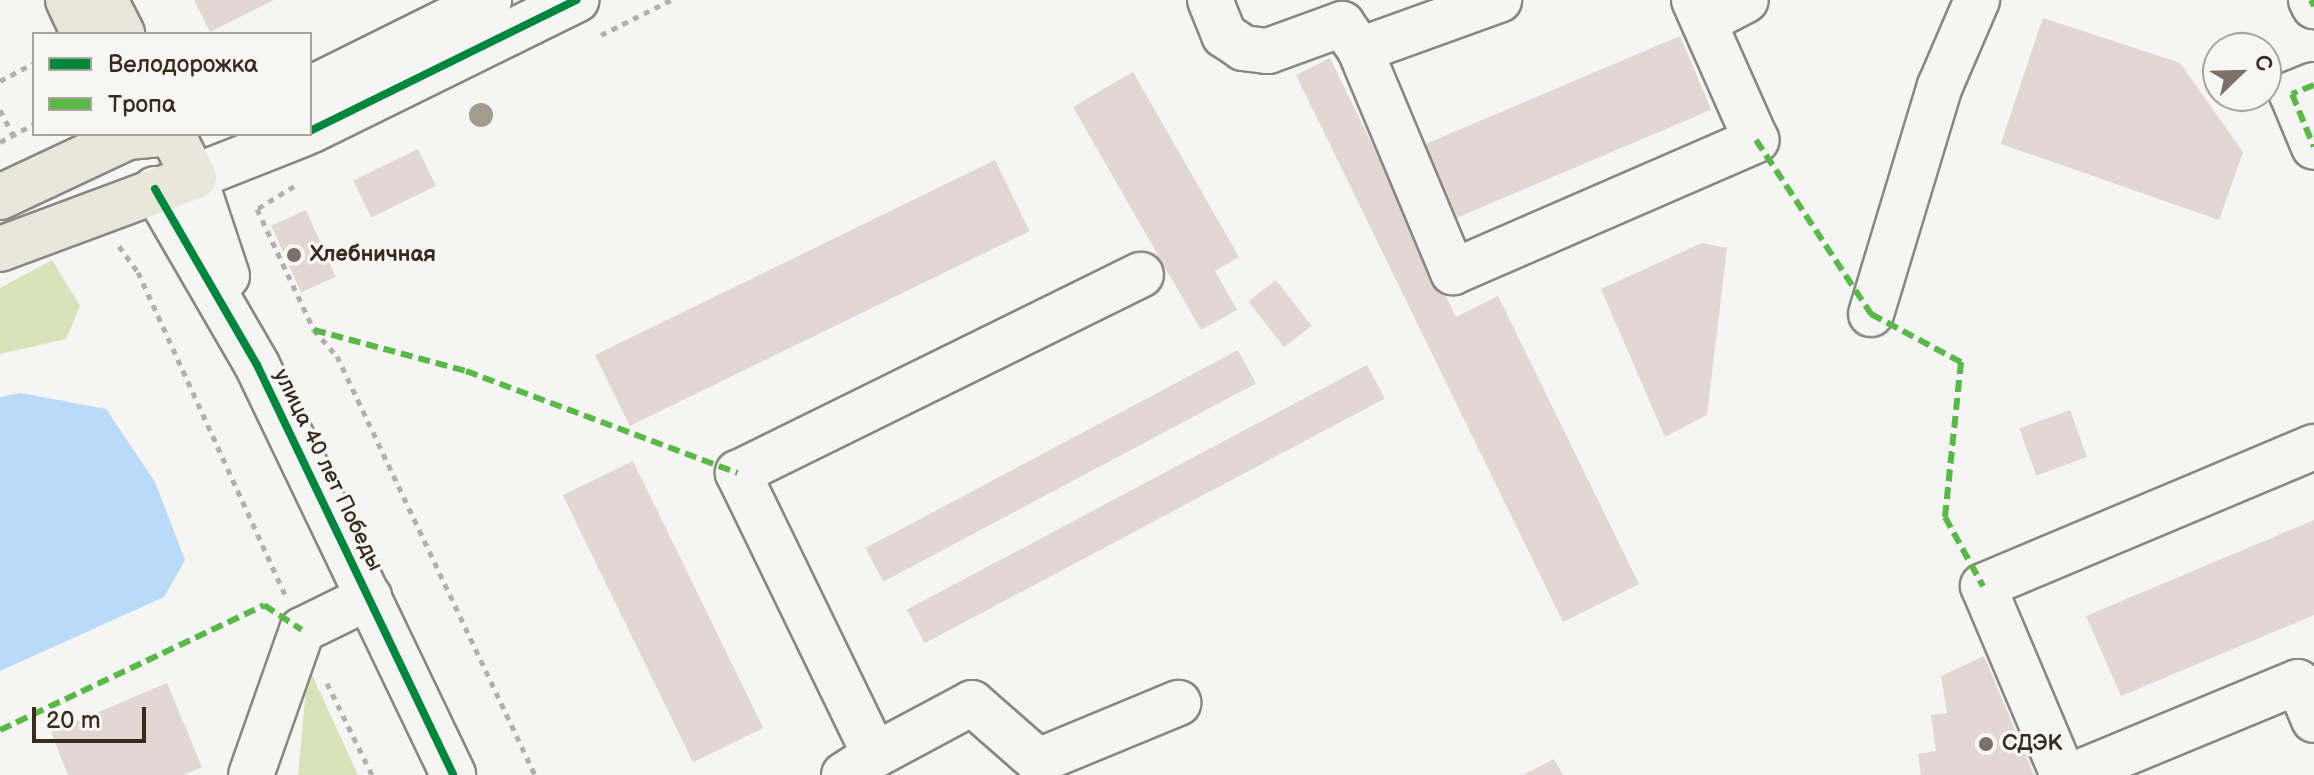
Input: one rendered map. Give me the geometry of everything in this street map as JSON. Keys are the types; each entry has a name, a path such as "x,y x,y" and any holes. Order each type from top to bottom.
{"main road":[{"path":"68,0 83,32"},
{"path":"105,0 121,32"},
{"path":"0,197 138,136"},
{"name":"улица 40 лет Победы","path":"141,136 174,183"},
{"name":"улица 40 лет Победы","path":"172,136 174,183"},
{"path":"0,249 174,183"}],"street":[{"path":"312,88 489,0"},
{"path":"312,130 576,0"},
{"path":"1210,0 1224,35 1243,48 1268,51 1342,24 1360,50 1453,272 1756,140 1699,11 1746,0"},
{"path":"1360,50 1499,0"},
{"path":"1871,314 1940,86 1977,0"},
{"path":"2311,0 2314,6"},
{"path":"2314,85 2292,94 2314,147"},
{"path":"174,183 298,136"},
{"name":"улица 40 лет Победы","path":"174,183 257,365 453,775"},
{"path":"1141,275 738,473 860,765 972,703 1038,761 1178,703"},
{"path":"2063,775 1983,586 2314,447"},
{"path":"251,775 302,630 369,597"},
{"path":"2073,775 2298,682 2314,720"}],"path":[{"path":"0,81 32,64"},
{"path":"0,110 13,135"},
{"path":"0,142 32,125"},
{"path":"257,209 314,330 337,356 535,775"},
{"path":"108,242 121,247 138,272 372,775"}],"green space":[{"path":"52,260 80,306 66,339 0,354 0,288"},
{"path":"308,666 358,775 298,775"}],"water":[{"path":"21,393 106,409 155,482 185,560 164,597 0,671 0,397"}],"building":[{"path":"194,0 274,0 210,32"},
{"path":"2043,18 2180,63 2202,94 2202,112 2215,112 2243,152 2219,220 2001,144"},
{"path":"1680,36 1711,110 1446,222 1415,149"},
{"path":"1330,58 1456,317 1498,296 1639,584 1563,622 1296,75"},
{"path":"1133,72 1239,257 1215,271 1237,310 1201,330 1073,107"},
{"path":"418,149 436,186 371,217 353,181"},
{"path":"995,160 1030,231 630,426 595,355"},
{"path":"306,210 336,277 301,292 271,225"},
{"path":"1702,243 1727,248 1707,415 1665,437 1601,289"},
{"path":"1276,280 1312,326 1284,347 1248,302"},
{"path":"1238,350 1256,384 883,582 865,548"},
{"path":"1367,365 1385,399 925,643 907,610"},
{"path":"2070,410 2087,457 2036,475 2019,428"},
{"path":"633,461 763,728 693,762 563,495"},
{"path":"2314,520 2314,615 2121,696 2086,616"},
{"path":"1984,656 2034,775 1921,775 1918,754 1936,751 1931,715 1947,713 1941,676"},
{"path":"167,683 202,767 184,775 68,775 51,732"},
{"path":"1554,759 1563,775 1523,775"}],"marked path":[{"path":"2311,0 2314,6"},
{"path":"2314,85 2292,94 2314,147"},
{"path":"1756,140 1871,314 1961,362 1945,517 1983,586"},
{"path":"314,330 466,371 738,473"},
{"path":"0,730 264,605 302,630"}],"cycle path":[{"path":"312,130 576,0"},
{"path":"155,189 257,365 453,775"}],"place":[{"name":"Хлебничная","path":"294,255"},
{"name":"СДЭК","path":"1986,744"}]}
